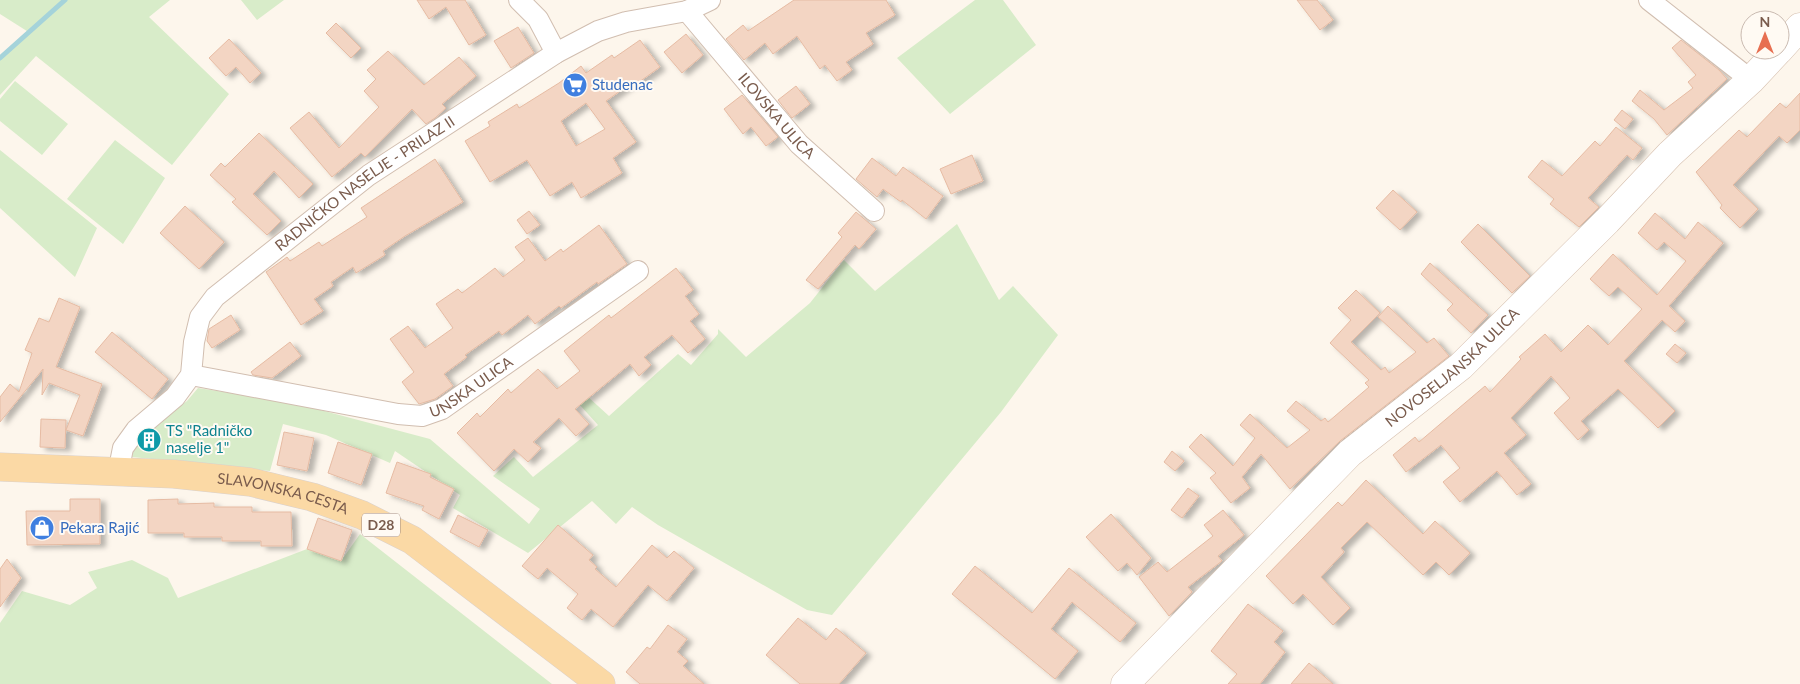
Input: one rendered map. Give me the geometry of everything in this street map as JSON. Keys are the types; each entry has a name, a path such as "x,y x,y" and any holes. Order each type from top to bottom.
{"main road":[{"name":"NOVOSELJANSKA ULICA","path":"1790,38 1800,27"},
{"name":"NOVOSELJANSKA ULICA","path":"1125,684 1350,453 1461,366 1608,221 1670,154 1751,80 1770,60"},
{"name":"SLAVONSKA CESTA","path":"0,466 118,473 174,474 250,482 312,498 362,515 412,540 601,684"}],"street":[{"path":"518,0 538,19 556,54"},
{"name":"RADNIČKO NASELJE - PRILAZ II","path":"191,375 194,342 200,317 215,297 369,175 556,54 598,31 626,22 687,12 710,0"},
{"path":"1649,0 1751,80"},
{"name":"ILOVSKA ULICA","path":"687,12 799,144 874,211"},
{"name":"UNSKA ULICA","path":"191,375 398,414 422,416 442,409 474,388 638,271"},
{"path":"118,473 123,448 136,430 175,396 191,375"}],"green space":[{"path":"0,0 170,0 149,17 229,94 172,165 36,56 0,95 0,58 30,33 0,14"},
{"path":"241,0 284,0 257,20"},
{"path":"975,0 1003,0 1036,45 950,114 897,58"},
{"path":"15,81 68,124 42,155 0,121 0,99"},
{"path":"115,140 165,178 123,244 67,199"},
{"path":"0,150 97,228 75,277 0,208"},
{"path":"957,224 999,300 1013,286 1058,335 1001,412 832,615 807,610 658,525 632,507 616,524 592,501 528,553 453,508 460,495 395,451 390,463 326,435 283,424 270,471 132,457 135,444 161,420 187,401 198,388 294,403 430,439 529,524 540,509 493,476 514,457 533,477 598,425 568,392 575,385 609,416 678,354 691,365 718,334 718,329 746,357 810,303 844,260 875,291"},
{"path":"360,534 552,684 0,684 0,623 22,591 70,605 97,588 88,572 132,560 168,578 178,598 307,549 341,561"}],"building":[{"path":"417,0 465,0 486,35 469,45 446,7 429,19"},
{"path":"794,0 886,0 895,15 866,33 873,44 846,62 852,70 837,81 825,65 820,69 797,36 773,54 765,43 744,60 726,39 743,25 748,31"},
{"path":"1297,0 1317,0 1333,20 1320,30"},
{"path":"336,23 361,48 351,58 326,33"},
{"path":"518,27 534,53 511,68 494,41"},
{"path":"686,34 703,55 682,73 664,52"},
{"path":"229,39 261,73 250,83 236,67 226,76 209,58"},
{"path":"640,40 660,67 635,85 633,82 606,101 636,142 613,158 622,173 581,198 572,182 550,196 527,160 490,182 465,141 490,126 488,122 517,104 519,108 559,83 581,66 586,73 612,55 614,58","holes":["586,103 605,129 576,146 561,121"]},
{"path":"1681,40 1719,70 1727,79 1667,135 1654,119 1632,101 1640,90 1664,110 1693,88 1688,82 1696,75 1672,48"},
{"path":"388,51 424,85 459,57 476,76 442,104 446,108 435,118 426,124 412,109 365,157 361,153 332,177 290,128 309,112 339,148 379,107 364,91 376,79 367,70"},
{"path":"796,86 810,104 792,118 778,100"},
{"path":"1800,93 1800,130 1787,143 1779,136 1733,185 1758,209 1740,228 1720,208 1722,205 1696,172 1739,130 1747,137 1780,103 1786,108"},
{"path":"742,95 778,137 766,146 751,127 743,134 724,109"},
{"path":"1622,110 1633,119 1625,129 1614,120"},
{"path":"1616,127 1642,148 1633,160 1627,155 1588,198 1599,207 1579,227 1550,204 1554,199 1528,177 1542,160 1562,176 1595,141 1600,146"},
{"path":"259,133 313,184 299,198 274,171 253,194 281,221 267,235 232,202 236,199 210,175 221,163 225,167"},
{"path":"972,155 983,181 951,194 940,169"},
{"path":"872,158 896,176 903,167 943,196 926,219 902,200 901,202 883,189 877,197 856,179"},
{"path":"435,159 463,202 405,236 383,251 385,255 356,273 353,267 331,282 333,286 314,299 323,311 301,325 266,272 287,257 290,261 319,242 322,246 367,217 361,208"},
{"path":"1393,190 1417,212 1400,230 1376,208"},
{"path":"185,206 224,242 199,269 160,233"},
{"path":"529,211 540,225 527,234 517,220"},
{"path":"856,212 876,229 859,249 855,245 818,289 806,280 842,237 838,233"},
{"path":"1655,213 1685,239 1698,222 1723,243 1669,306 1685,321 1675,332 1662,320 1624,361 1675,411 1658,428 1618,389 1581,421 1589,430 1578,440 1554,413 1570,398 1551,376 1511,418 1526,435 1504,453 1531,484 1517,495 1497,471 1460,502 1443,482 1460,468 1441,445 1406,472 1393,455 1415,437 1419,442 1485,386 1490,392 1521,359 1519,357 1545,334 1561,352 1588,325 1608,345 1642,309 1618,287 1609,296 1590,279 1613,254 1657,295 1686,261 1664,242 1657,250 1638,233"},
{"path":"1478,224 1530,276 1512,293 1461,242"},
{"path":"599,225 627,264 598,284 597,282 561,308 559,306 535,324 528,315 502,335 499,331 465,355 467,357 444,374 453,386 435,399 419,404 402,382 414,372 390,339 408,326 425,348 453,328 436,304 458,289 462,293 495,268 503,277 525,260 515,247 528,238 545,261 561,249 563,252"},
{"path":"1430,263 1488,315 1471,333 1447,310 1453,304 1421,274"},
{"path":"676,268 693,290 685,296 699,314 690,321 705,339 688,353 672,335 644,357 651,365 639,376 630,364 575,409 589,424 576,436 559,418 533,442 541,448 528,462 514,449 494,471 457,433 477,413 480,417 508,389 511,393 538,369 557,389 580,371 564,351 609,315 611,318"},
{"path":"1356,290 1380,313 1351,342 1381,370 1385,367 1389,373 1416,352 1378,317 1388,306 1427,343 1434,338 1449,356 1340,441 1290,489 1261,454 1242,477 1250,488 1231,503 1210,478 1216,473 1189,447 1201,434 1233,466 1255,438 1240,425 1250,414 1287,448 1310,430 1287,411 1296,401 1321,421 1325,418 1328,422 1369,387 1365,383 1369,380 1330,343 1351,320 1338,308"},
{"path":"59,298 80,307 56,367 102,384 83,436 66,430 80,395 49,383 42,395 43,369 0,422 0,397 10,384 19,392 32,353 25,350 39,318 49,322"},
{"path":"231,315 240,330 212,348 207,341 209,329"},
{"path":"112,332 168,379 152,399 95,352"},
{"path":"290,342 301,356 272,378 253,375 251,372"},
{"path":"1675,344 1686,353 1677,363 1666,354"},
{"path":"41,419 66,420 65,448 40,447"},
{"path":"284,432 314,438 307,471 277,465"},
{"path":"338,442 372,454 361,485 328,473"},
{"path":"1172,451 1184,461 1175,471 1164,462"},
{"path":"397,462 431,474 430,477 454,489 439,519 422,510 424,506 386,493"},
{"path":"1366,480 1423,534 1435,521 1470,553 1449,575 1436,562 1423,575 1367,522 1341,548 1344,552 1321,577 1350,608 1333,625 1303,594 1293,604 1266,576 1338,502 1342,506"},
{"path":"1188,488 1199,496 1182,518 1171,510"},
{"path":"70,499 100,499 100,544 27,545 26,511 70,511"},
{"path":"178,499 178,504 214,503 214,507 252,507 252,512 291,512 292,546 261,546 261,541 222,541 222,537 184,537 184,533 148,533 148,500"},
{"path":"1223,510 1244,535 1218,556 1222,561 1188,587 1192,592 1169,616 1139,577 1158,562 1167,572 1213,536 1204,525"},
{"path":"1111,514 1151,558 1137,575 1127,563 1118,571 1086,537"},
{"path":"458,515 488,530 479,547 450,532"},
{"path":"318,518 352,530 341,561 307,549"},
{"path":"558,525 593,555 589,560 597,567 595,569 616,587 652,545 667,558 674,551 694,568 667,601 648,585 613,627 591,609 582,620 567,608 578,594 547,568 538,579 522,566"},
{"path":"7,559 21,578 0,607 0,569"},
{"path":"975,566 1032,613 1069,568 1136,623 1120,642 1072,602 1051,629 1078,651 1055,679 952,594"},
{"path":"1248,604 1283,631 1274,642 1285,652 1260,684 1228,684 1237,674 1211,651"},
{"path":"798,618 826,640 836,628 866,653 839,684 800,684 766,655"},
{"path":"668,625 687,639 677,652 688,661 683,666 704,684 640,684 626,672 647,647 650,649"},
{"path":"1309,663 1333,684 1291,684"}],"waterway":[{"path":"0,58 65,0"}],"place":[{"name":"Studenac","path":"575,85"},
{"name":"TS \"Radničko naselje 1\"","path":"149,440"},
{"name":"Pekara Rajić","path":"42,528"}]}
